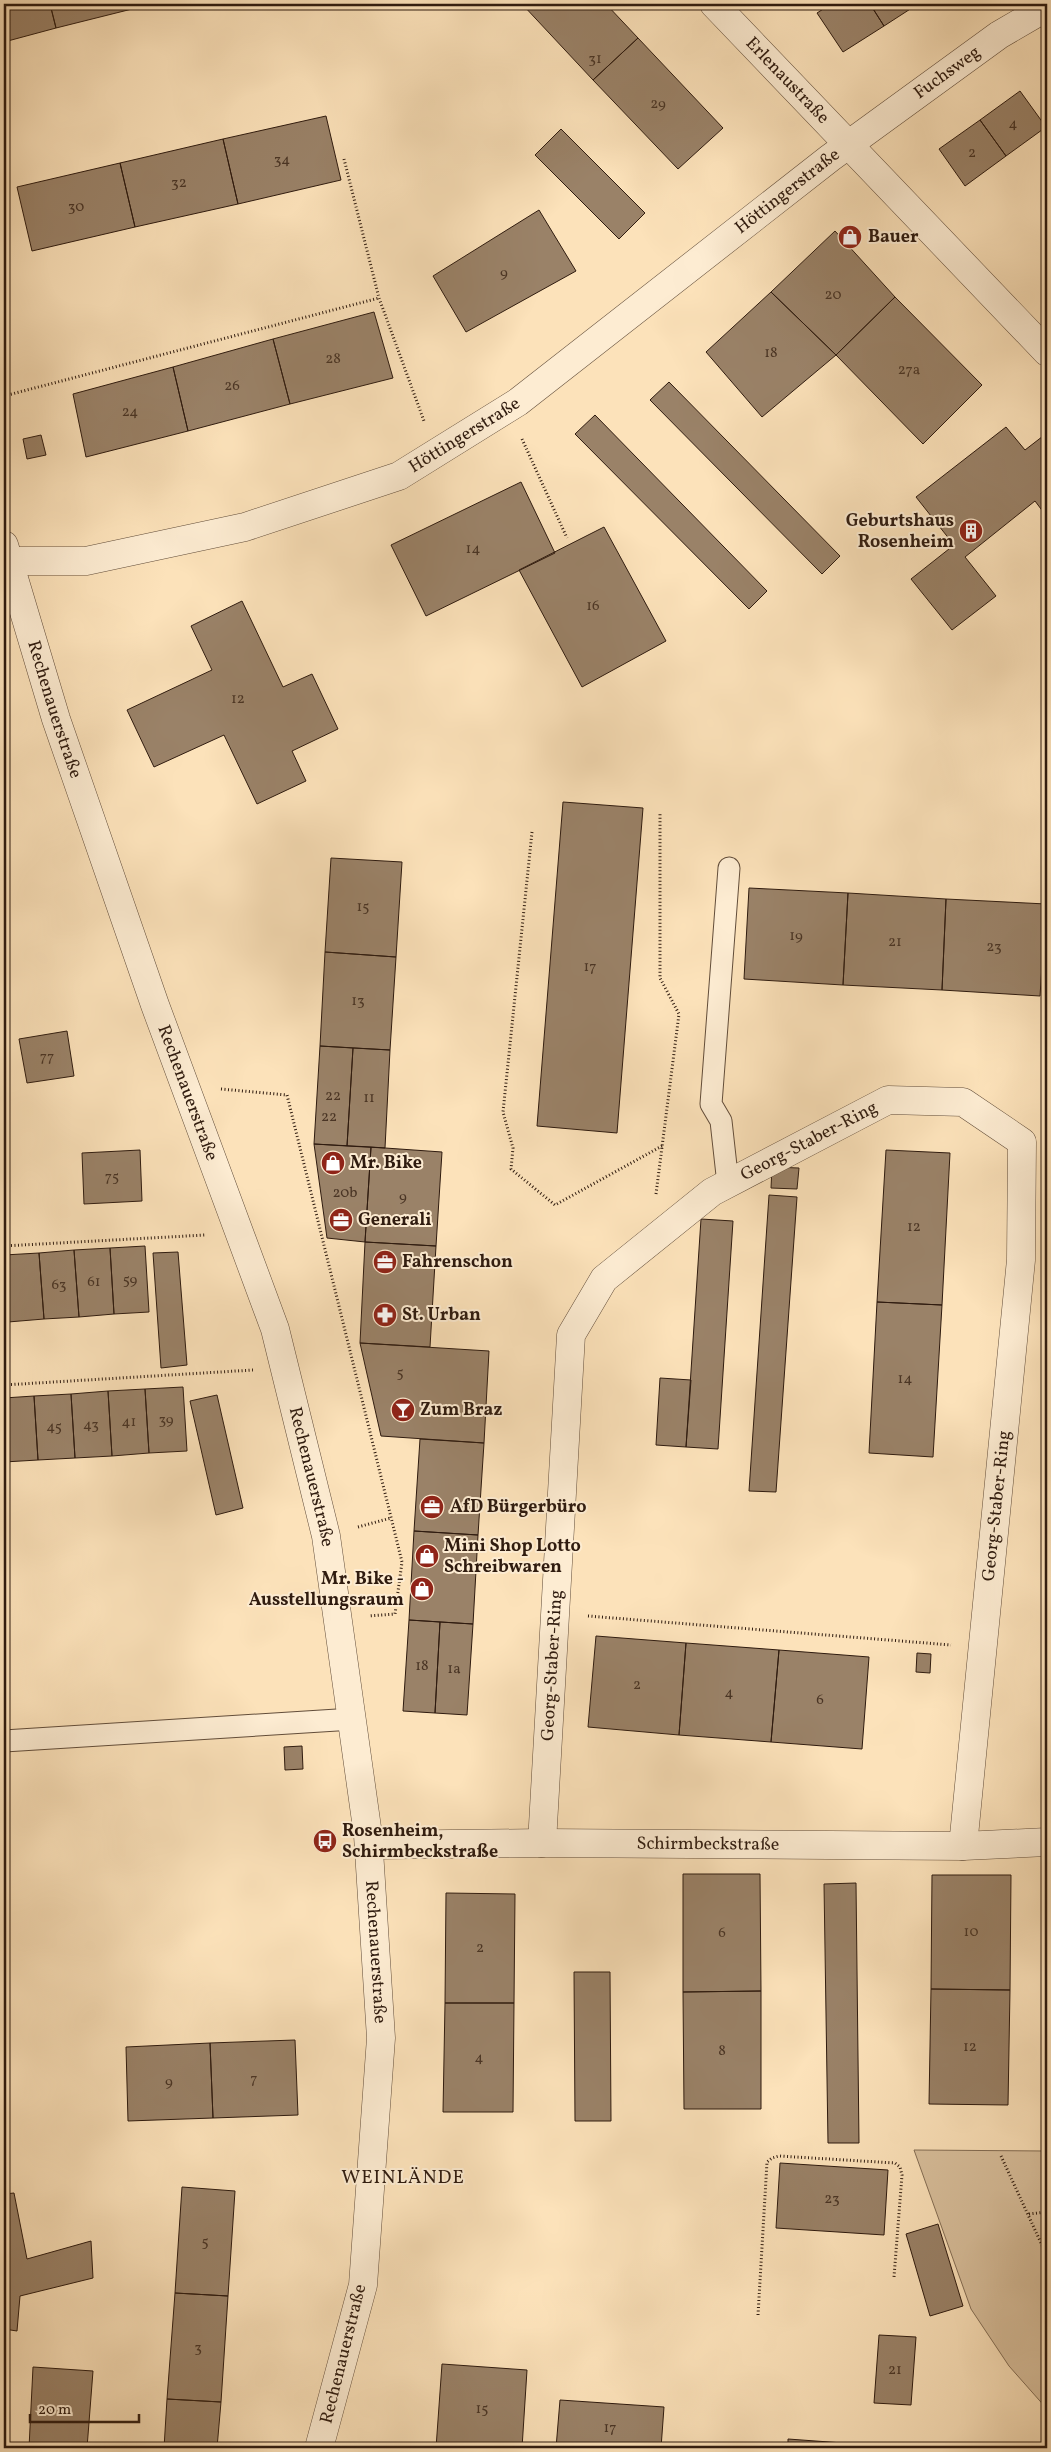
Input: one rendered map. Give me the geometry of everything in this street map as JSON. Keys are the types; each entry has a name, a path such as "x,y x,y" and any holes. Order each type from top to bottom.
{"street":[{"name":"Erlenaustraße","path":"714,4 1047,352"},
{"name":"Fuchsweg","path":"850,144 999,35 1047,7"},
{"name":"Höttingerstraße","path":"5,556 86,561 245,527 399,476 508,409 850,144"},
{"name":"Rechenauerstraße","path":"5,556 56,719 155,1005 275,1329 326,1536 353,1719 369,1845 381,2038 363,2285 319,2448"},
{"name":"Georg-Staber-Ring","path":"542,1843 571,1336 604,1279 712,1192 888,1100 963,1102 1022,1142 1021,1260 964,1846"},
{"name":"Schirmbeckstraße","path":"369,1845 542,1843 964,1846 1047,1842"}],"lane":[{"path":"728,1184 721,1122 711,1104 729,868"},
{"path":"4,1741 353,1719"}],"path":[{"path":"344,159 379,298 435,453"},
{"path":"4,396 379,298"},
{"path":"508,409 567,538"},
{"path":"650,1242 680,1014 660,978 660,814"},
{"path":"532,832 503,1112 513,1148 510,1169 555,1205 662,1146"},
{"path":"185,1086 287,1095 402,1562 395,1614 339,1620"},
{"path":"4,1246 240,1234"},
{"path":"4,1386 285,1368"},
{"path":"352,1528 391,1518"},
{"path":"555,1614 983,1647"},
{"path":"758,2315 767,2162 779,2156 895,2163 900,2167 902,2175 894,2278"},
{"path":"1001,2156 1047,2256"},
{"path":"1029,2214 1047,2212"}],"shaded area":[{"path":"914,2150 1047,2151 1047,2409 1009,2366 971,2309"}],"building":[{"path":"4,4 50,4 56,28 4,42"},
{"path":"50,4 152,4 56,28"},
{"path":"522,4 606,4 638,38 593,80"},
{"path":"831,4 870,4 884,26 843,52 817,13"},
{"path":"870,4 918,4 884,26"},
{"path":"638,38 723,128 678,169 593,80"},
{"path":"1020,91 1046,127 1006,156 980,120"},
{"path":"326,116 341,180 238,204 223,139"},
{"path":"980,120 1006,156 965,186 939,149"},
{"path":"561,129 645,213 619,239 535,155"},
{"path":"223,139 238,204 135,227 120,163"},
{"path":"120,163 135,227 32,251 17,187"},
{"path":"539,210 576,271 466,332 433,276"},
{"path":"835,231 895,297 836,355 771,292"},
{"path":"771,292 836,355 762,417 706,352"},
{"path":"895,297 982,385 923,444 836,355"},
{"path":"374,312 393,378 290,404 273,339"},
{"path":"273,339 290,404 188,431 173,367"},
{"path":"173,367 188,431 86,457 73,394"},
{"path":"669,382 840,556 822,574 650,400"},
{"path":"595,415 767,591 749,609 575,434"},
{"name":"Geburtshaus Rosenheim","path":"1006,427 1025,450 1047,433 1047,517 1035,501 965,557 996,596 952,630 911,579 954,545 916,497"},
{"path":"41,435 46,455 27,459 23,439"},
{"path":"521,482 555,553 426,616 391,545"},
{"path":"604,527 666,641 582,687 519,570"},
{"path":"242,601 283,687 312,674 338,729 292,751 306,781 257,804 224,735 154,767 127,710 212,670 191,626"},
{"path":"563,802 643,808 617,1133 537,1126"},
{"path":"331,858 402,862 396,957 325,952"},
{"path":"749,888 848,893 843,985 744,979"},
{"path":"848,893 946,899 942,990 843,985"},
{"path":"946,899 1046,904 1040,996 942,990"},
{"path":"325,952 396,957 390,1050 320,1046"},
{"path":"67,1031 74,1076 27,1083 19,1039"},
{"path":"320,1046 353,1048 347,1146 314,1144"},
{"path":"353,1048 390,1050 385,1148 347,1146"},
{"path":"1047,1061 1047,1139 1043,1139"},
{"path":"314,1144 371,1147 365,1242 327,1238"},
{"path":"371,1147 442,1152 436,1246 365,1242"},
{"path":"140,1150 142,1201 84,1204 82,1153"},
{"path":"886,1150 950,1153 942,1305 877,1302"},
{"path":"772,1167 799,1168 797,1189 771,1188"},
{"path":"769,1195 797,1197 776,1492 749,1491"},
{"path":"701,1219 733,1221 718,1449 686,1447"},
{"path":"365,1242 436,1246 430,1347 360,1343"},
{"path":"145,1246 149,1312 114,1314 110,1248"},
{"path":"110,1248 114,1314 79,1317 74,1250"},
{"path":"74,1250 79,1317 44,1319 39,1253"},
{"path":"178,1252 187,1365 161,1368 153,1253"},
{"path":"39,1253 44,1319 8,1322 4,1255"},
{"path":"4,1259 8,1322 4,1322"},
{"path":"877,1302 942,1305 933,1457 869,1453"},
{"path":"360,1343 489,1351 484,1443 381,1436"},
{"path":"660,1378 691,1380 686,1447 656,1445"},
{"path":"183,1387 187,1451 149,1453 145,1389"},
{"path":"145,1389 149,1453 112,1456 108,1391"},
{"path":"108,1391 112,1456 75,1458 71,1394"},
{"path":"71,1394 75,1458 38,1460 34,1396"},
{"path":"217,1395 243,1508 216,1515 190,1401"},
{"path":"34,1396 38,1460 4,1462 4,1398"},
{"path":"420,1439 484,1443 478,1535 414,1531"},
{"path":"1046,1496 1047,1562 1044,1562"},
{"path":"414,1531 478,1535 473,1624 409,1620"},
{"path":"409,1620 440,1622 435,1713 403,1711"},
{"path":"440,1622 473,1624 467,1715 435,1713"},
{"path":"596,1636 686,1643 679,1735 588,1727"},
{"path":"686,1643 779,1650 771,1742 679,1735"},
{"path":"779,1650 869,1657 862,1749 771,1742"},
{"path":"917,1653 931,1654 930,1673 916,1672"},
{"path":"1047,1681 1047,1758 1042,1757"},
{"path":"302,1746 303,1769 285,1770 284,1747"},
{"path":"683,1874 760,1874 761,1991 683,1992"},
{"path":"932,1875 1011,1875 1010,1990 931,1989"},
{"path":"856,1883 859,2143 828,2143 824,1884"},
{"path":"446,1893 515,1894 514,2003 445,2003"},
{"path":"574,1972 610,1972 611,2121 575,2121"},
{"path":"931,1989 1010,1990 1008,2105 929,2104"},
{"path":"761,1991 761,2109 684,2109 683,1992"},
{"path":"445,2003 514,2003 513,2112 443,2112"},
{"path":"295,2040 298,2115 213,2118 210,2043"},
{"path":"210,2043 213,2118 128,2121 126,2047"},
{"path":"780,2163 888,2170 884,2235 776,2228"},
{"path":"182,2187 235,2191 228,2296 175,2293"},
{"path":"14,2193 27,2259 91,2241 93,2278 20,2296 17,2331 4,2329 4,2194"},
{"path":"938,2224 963,2306 930,2316 906,2234"},
{"path":"175,2293 228,2296 221,2402 167,2399"},
{"path":"879,2335 916,2337 911,2405 874,2403"},
{"path":"442,2364 527,2370 522,2448 436,2448"},
{"path":"33,2367 93,2371 87,2448 29,2448"},
{"path":"167,2399 221,2402 217,2448 164,2448"},
{"path":"560,2400 664,2407 661,2448 556,2448"},
{"path":"788,2439 843,2443 842,2448 788,2448"}],"place":[{"name":"Bauer","path":"850,237"},
{"name":"Geburtshaus Rosenheim","path":"971,531"},
{"name":"Mr. Bike","path":"333,1163"},
{"name":"Generali","path":"341,1220"},
{"name":"Fahrenschon","path":"385,1262"},
{"name":"St. Urban","path":"385,1315"},
{"name":"Zum Braz","path":"403,1410"},
{"name":"AfD Bürgerbüro","path":"432,1507"},
{"name":"Mini Shop Lotto Schreibwaren","path":"427,1556"},
{"name":"Mr. Bike - Ausstellungsraum","path":"422,1589"},
{"name":"Rosenheim, Schirmbeckstraße","path":"325,1841"}],"district":[{"name":"WEINLÄNDE","path":"403,2178"}]}
